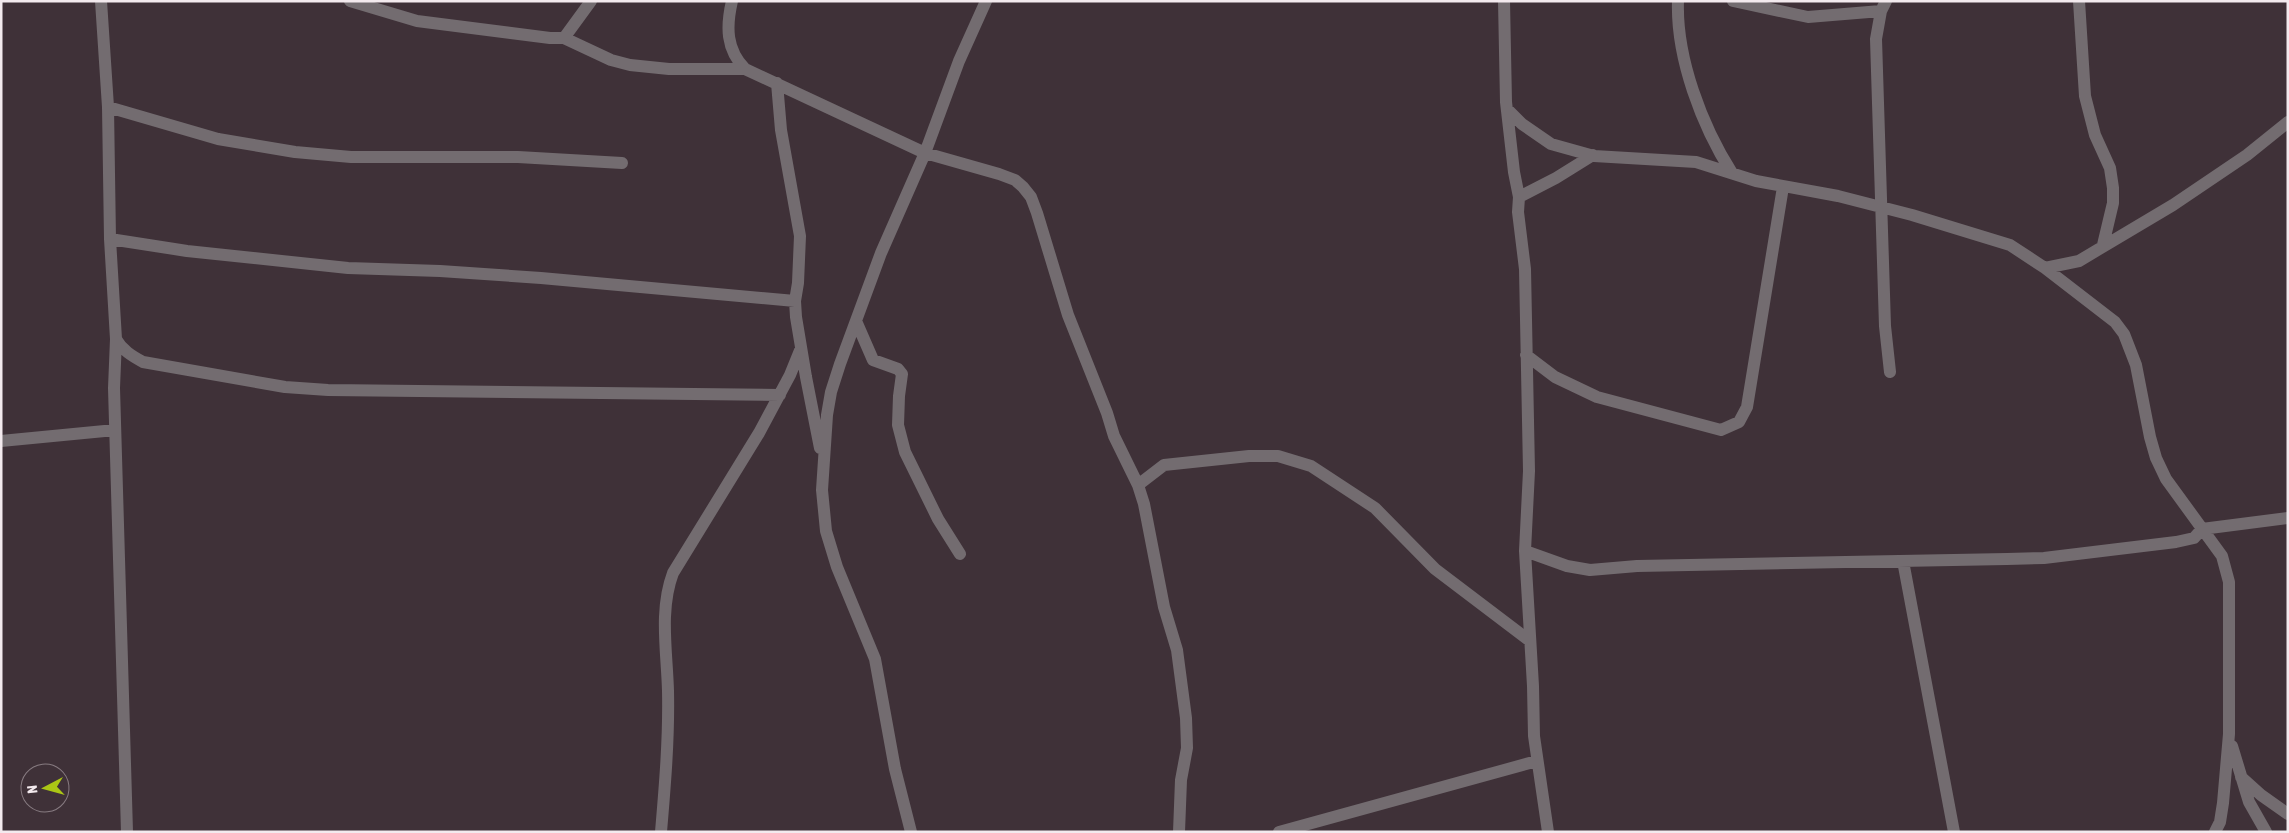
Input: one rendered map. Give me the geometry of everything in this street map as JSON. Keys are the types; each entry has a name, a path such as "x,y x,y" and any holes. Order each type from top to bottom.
{"street":[{"path":"101,1 108,107 110,239 116,339 114,388 127,832"},
{"path":"350,1 400,16 444,25 564,38 611,60 630,65 704,70 745,69 925,153 999,174 1015,180 1024,186 1031,197 1068,315 1107,413 1114,436 1138,485 1144,504 1164,607 1177,650 1183,690 1187,748 1181,780 1179,832"},
{"path":"564,38 591,1"},
{"path":"732,1 728,29 729,40 735,56 745,69"},
{"path":"911,832 895,769 876,659 837,567 826,531 823,516 823,465 827,415 831,392 881,253 925,153 959,60 986,1"},
{"path":"1504,1 1508,110 1514,172 1519,197 1518,212 1525,269 1529,471 1525,551 1536,760 1548,832"},
{"path":"1678,1 1678,20 1685,57 1700,114 1718,151 1732,173"},
{"path":"1733,1 1808,17 1884,6 1876,39 1885,326 1890,372"},
{"path":"2079,1 2085,96 2095,136 2110,168 2113,188 2113,203 2103,245"},
{"path":"777,83 781,130 800,236 798,283 795,301 801,348 823,465"},
{"path":"108,107 218,139 295,152 351,157 518,157 622,163"},
{"path":"1508,110 1522,124 1551,144 1593,155 1696,162 1783,187 1838,196 1882,207 2010,246 2045,268 2115,322 2124,334 2136,365 2156,458 2166,479 2222,556 2229,582 2229,734 2223,803 2220,822 2214,832"},
{"path":"2045,268 2079,261 2173,205 2247,155 2288,122"},
{"path":"1519,197 1556,178 1593,155"},
{"path":"1526,355 1555,377 1597,397 1721,430 1739,422 1747,407 1783,187"},
{"path":"110,239 187,251 348,268 514,276 795,301"},
{"path":"856,321 873,360 898,370 902,374 898,396 898,425 906,452 938,519 960,554"},
{"path":"116,339 120,346 143,362 286,387 328,390 780,395"},
{"path":"662,832 666,775 668,692 667,588 673,573 780,395 801,348"},
{"path":"1,441 115,430"},
{"path":"1138,485 1164,465 1249,456 1278,456 1311,466 1375,508 1435,569 1530,641"},
{"path":"1525,551 1567,566 1590,570 1637,566 2044,558 2176,542 2194,538 2202,529 2288,518"},
{"path":"1903,561 1954,832"},
{"path":"2229,734 2240,776 2254,815 2266,832"},
{"path":"1279,832 1536,760"},
{"path":"2240,776 2261,795 2288,814"}]}
